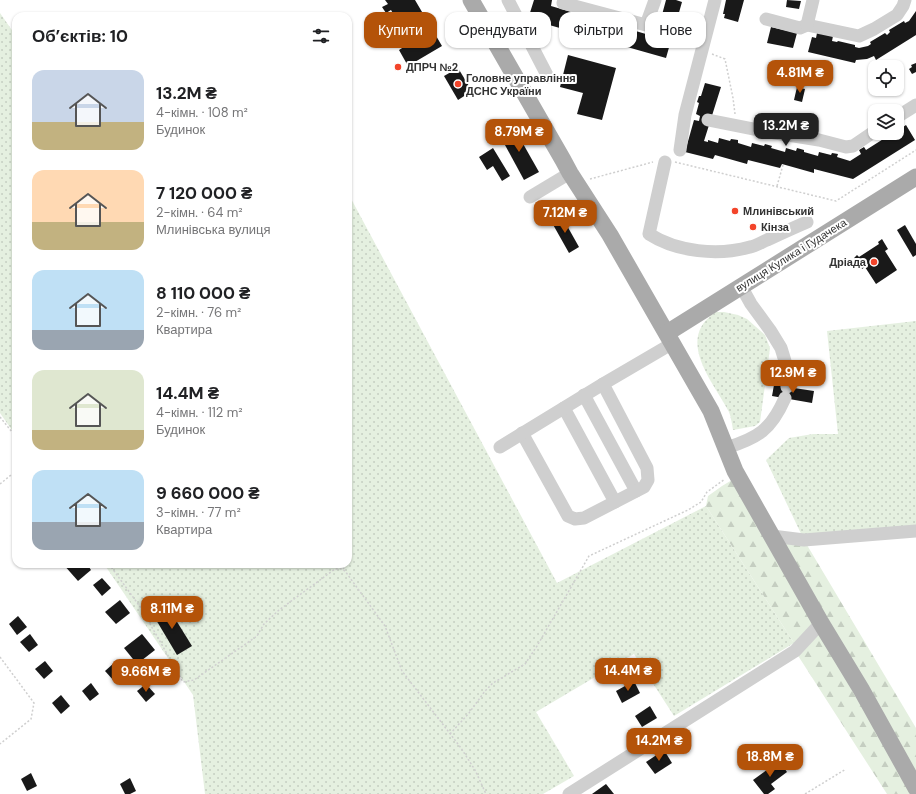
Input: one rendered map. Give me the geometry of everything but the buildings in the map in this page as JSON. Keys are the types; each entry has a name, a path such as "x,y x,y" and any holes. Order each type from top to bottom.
{"main road":[{"path":"471,0 570,173 610,236 670,338 711,411 735,471 821,623 861,689 916,788"},
{"name":"вулиця Кулика і Гудачека","path":"670,338 741,286 916,177"}],"street":[{"path":"508,0 548,77"},
{"path":"564,0 563,3 646,25 655,0"},
{"path":"680,150 686,115 701,50 715,0"},
{"path":"807,25 813,0"},
{"path":"766,19 800,28 807,25 859,36 874,30 897,15 905,0"},
{"path":"904,113 916,105"},
{"path":"686,115 735,126 819,140 846,147 853,146 868,136"},
{"path":"665,162 649,234 658,240 680,247 706,251 729,251 751,247 803,220 818,238"},
{"path":"530,197 570,173"},
{"path":"726,448 746,442 761,433 774,419 786,393 785,361 781,348 751,304 741,286"},
{"path":"500,447 602,384 670,338"},
{"path":"522,433 568,516 575,519 584,518 636,492 644,487 648,480 647,468 602,384"},
{"path":"584,395 636,492"},
{"path":"564,408 615,502"},
{"path":"772,536 804,540 916,531"},
{"path":"569,794 795,650 821,623"}],"path":[{"path":"701,50 725,59 733,98 735,126"},
{"path":"590,179 651,162 670,161 836,200 916,150"},
{"path":"777,186 783,165"},
{"path":"0,417 12,433"},
{"path":"450,734 469,713 485,691 494,683 525,664 538,646 589,556 688,510 701,502 707,492 735,471"},
{"path":"0,484 12,474"},
{"path":"112,568 141,608 183,682 194,680 257,636 264,624 279,610 335,570 345,570 385,626 402,671 450,734 475,770 486,794"},
{"path":"0,657 34,703 30,719 0,744"},
{"path":"805,794 846,769"}],"green space":[{"path":"0,13 12,30 12,430 0,413"},
{"path":"352,200 557,583 706,506 794,643 674,716 634,654 536,712 574,776 543,794 205,794 193,695 107,568 352,568"},
{"path":"716,312 738,315 747,319 765,335 770,348 760,422 755,426 733,430 729,412 707,375 701,361 698,348 698,335 704,323"},
{"path":"916,321 916,531 804,540 766,460 789,438 813,434 838,434 827,331"},
{"path":"732,480 772,536 804,540 916,728 916,794 887,794 795,651 794,643 706,506 708,496"}],"place":[{"name":"ДПРЧ №2","path":"398,67"},
{"name":"Головне управління ДСНС України","path":"458,84"},
{"name":"Млинівський","path":"735,211"},
{"name":"Кінза","path":"753,227"},
{"name":"Дріада","path":"874,262"}]}
